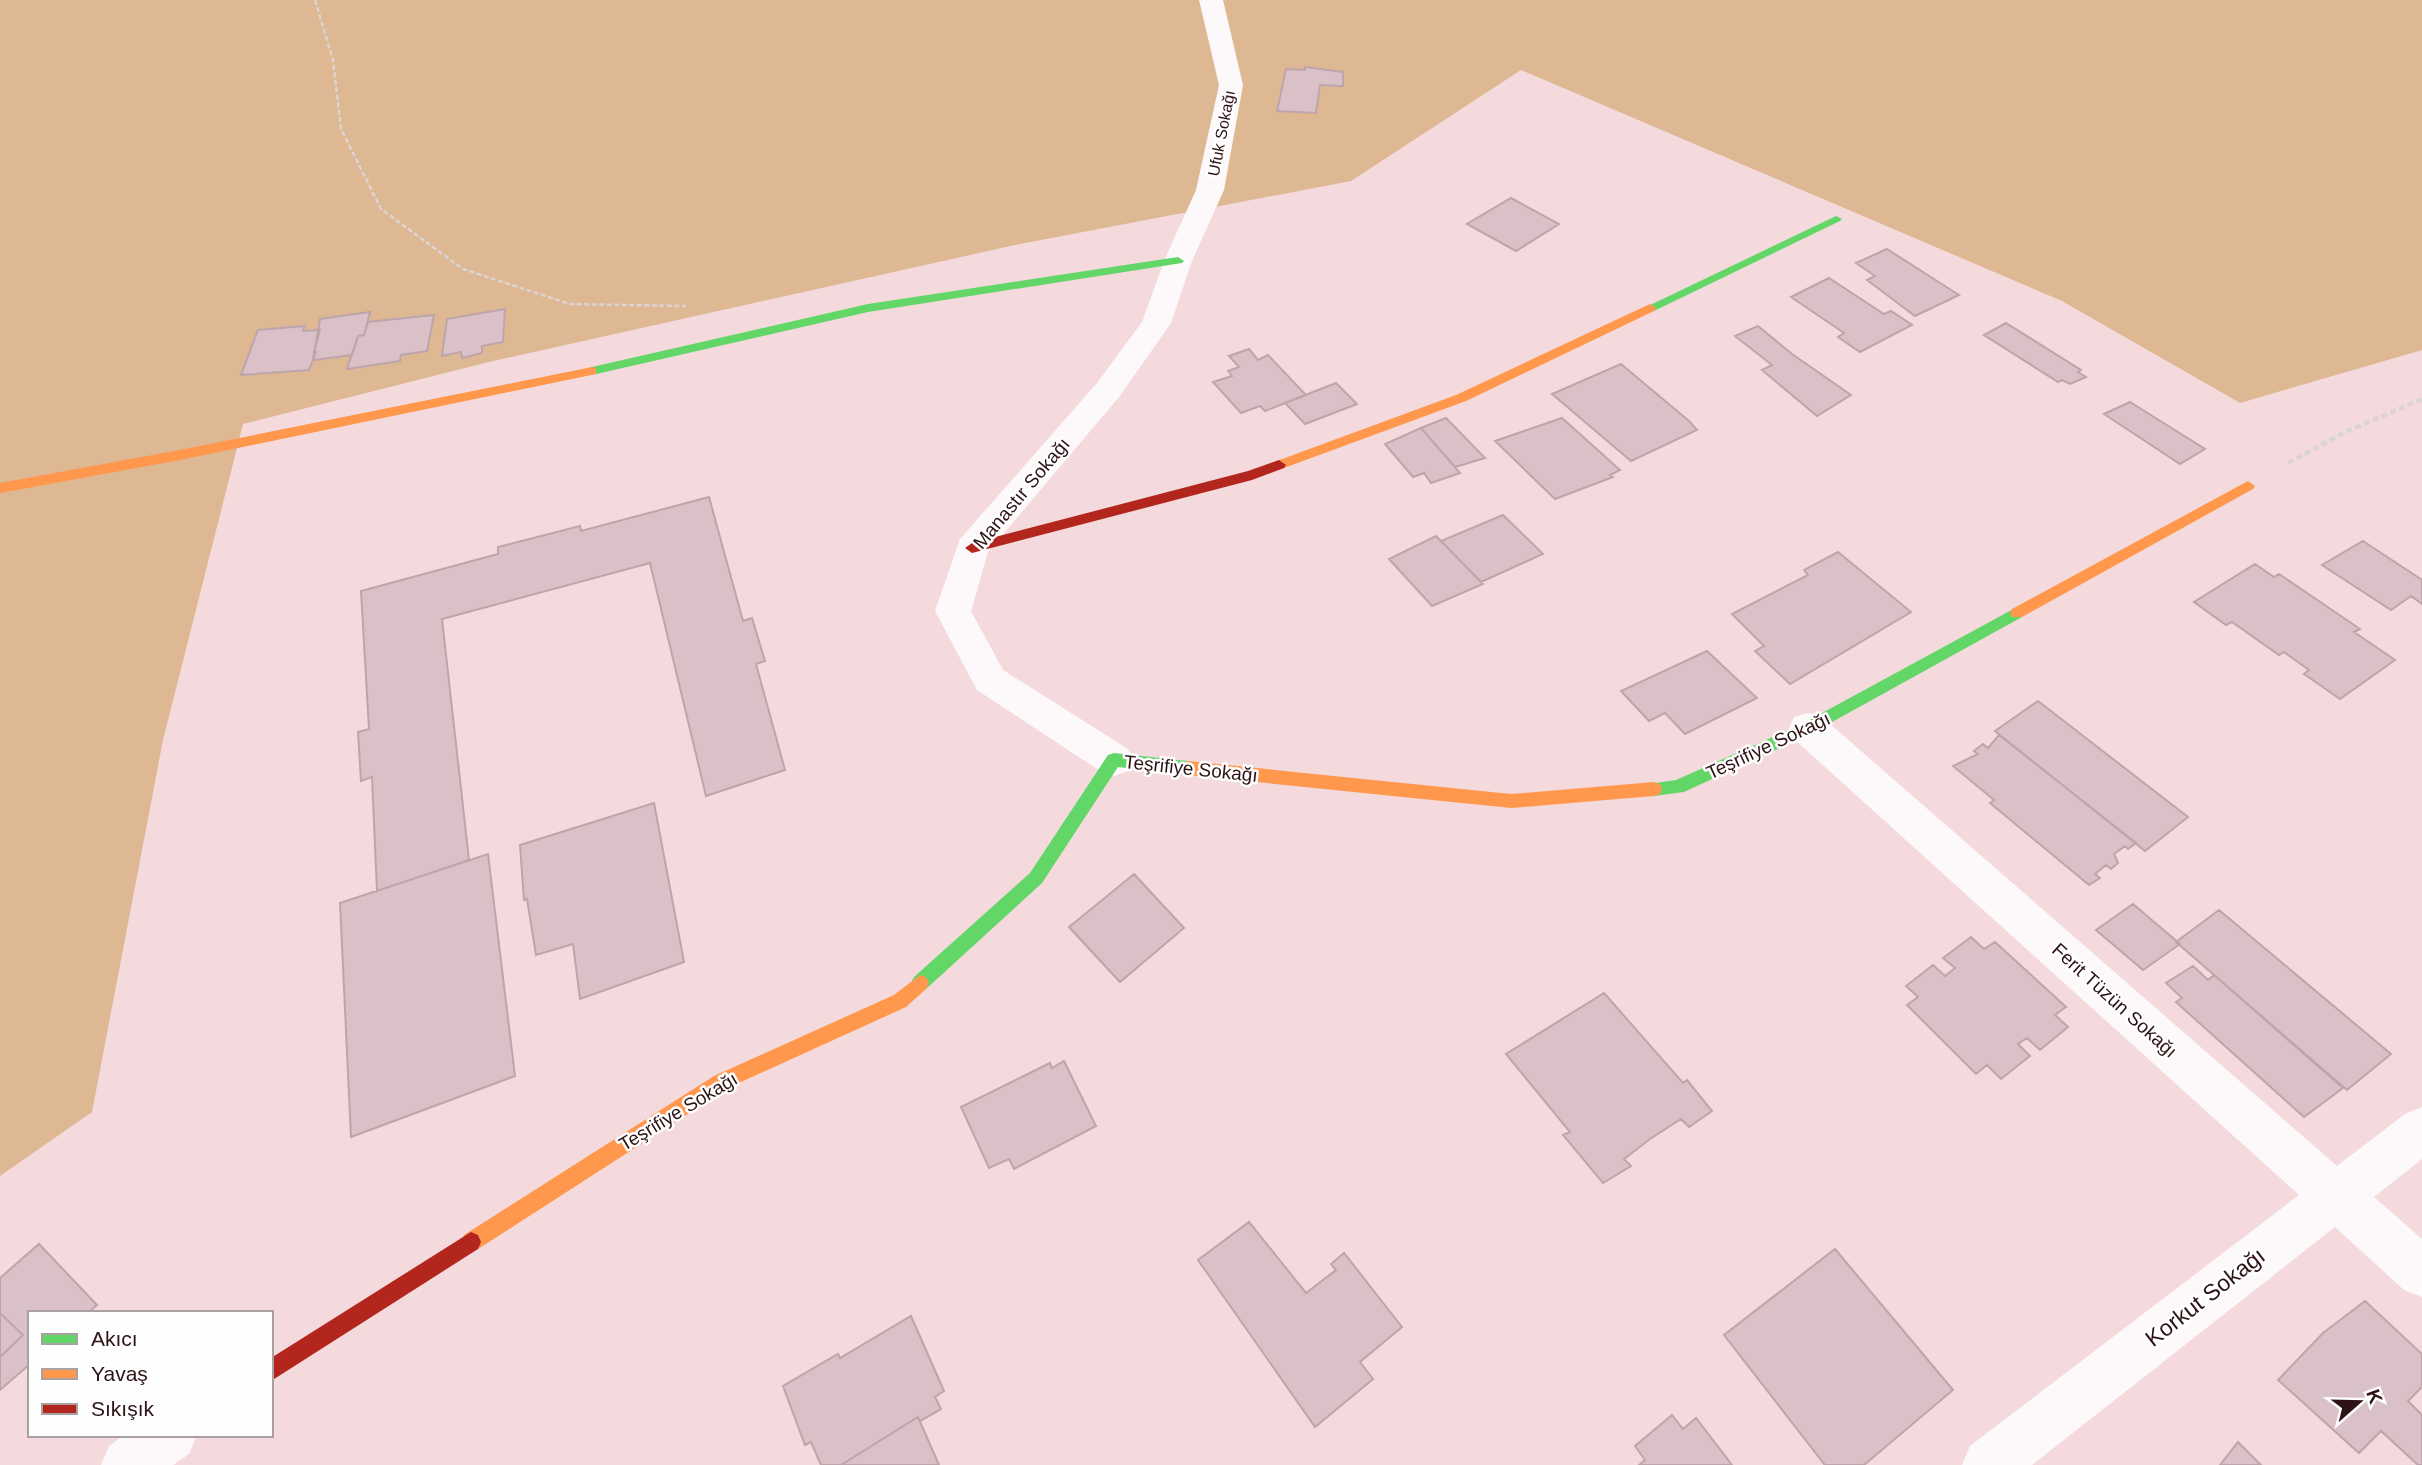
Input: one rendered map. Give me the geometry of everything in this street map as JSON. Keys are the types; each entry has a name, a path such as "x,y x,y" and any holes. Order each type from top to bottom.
{"street":[{"name":"Ufuk Sokağı","path":"1178,261 1210,190 1231,85 1211,0"},
{"path":"972,548 1252,475 1461,398 1836,219"},
{"path":"0,488 180,455 628,363 868,308 1178,261"},
{"name":"Manastır Sokağı","path":"1114,760 990,680 953,611 972,548 1108,390 1156,323 1178,261"},
{"name":"Teşrifiye Sokağı","path":"273,1369 720,1082 900,1001 1036,878 1114,760 1511,801 1678,787 1808,728 2248,486"},
{"name":"Ferit Tüzün Sokağı","path":"1808,728 2422,1272"},
{"name":"Korkut Sokağı","path":"1989,1465 2422,1130"},
{"path":"128,1465 167,1437"}],"path":[{"path":"315,0 333,61 341,128 380,209 463,269 569,304 692,306"},
{"path":"2248,486 2343,433 2422,399"}],"shaded area":[{"path":"0,0 2422,0 2422,350 2240,403 2062,301 1521,70 1351,181 1015,245 489,362 243,424 163,740 92,1112 0,1176"}],"building":[{"path":"1305,67 1343,72 1343,86 1320,85 1316,113 1277,111 1286,69 1305,70"},
{"path":"1511,198 1559,224 1516,251 1467,224"},
{"path":"1887,249 1959,295 1915,316 1867,280 1875,276 1856,263"},
{"path":"1829,278 1884,314 1891,311 1912,325 1860,352 1838,337 1844,333 1791,297"},
{"path":"505,309 503,342 482,346 482,353 462,358 461,352 442,356 447,319"},
{"path":"370,312 364,335 358,336 352,355 313,360 320,319"},
{"path":"434,315 427,351 401,355 400,361 347,369 358,336 364,335 368,322"},
{"path":"2006,323 2081,370 2078,372 2086,377 2070,384 2062,380 2058,382 1984,335"},
{"path":"305,326 303,331 320,330 309,370 241,375 258,330"},
{"path":"1758,326 1792,354 1851,395 1817,416 1762,370 1772,365 1735,336"},
{"path":"1249,349 1258,360 1268,355 1306,395 1265,411 1260,406 1241,413 1213,382 1232,376 1228,371 1239,367 1229,356"},
{"path":"1621,364 1697,430 1631,461 1552,394"},
{"path":"1336,383 1357,404 1305,424 1285,403"},
{"path":"2130,402 2205,449 2180,464 2104,414"},
{"path":"1446,418 1485,458 1455,467 1421,428"},
{"path":"1562,418 1620,470 1610,475 1613,477 1555,499 1495,441"},
{"path":"1421,428 1460,473 1431,483 1424,473 1413,477 1385,444"},
{"path":"709,497 743,621 752,618 765,661 756,664 785,770 706,796 650,563 442,619 469,860 377,891 372,777 361,781 358,732 369,729 361,591 498,554 498,547 580,526 581,531"},
{"path":"1503,515 1543,554 1481,582 1441,541"},
{"path":"1436,536 1483,584 1432,606 1389,559"},
{"path":"2363,541 2422,580 2422,604 2411,596 2391,610 2322,565"},
{"path":"1838,552 1911,612 1790,684 1755,651 1764,646 1732,614 1808,575 1804,570"},
{"path":"2255,564 2274,577 2279,574 2360,629 2354,632 2395,660 2340,699 2304,674 2309,670 2284,652 2279,655 2232,622 2226,625 2194,602"},
{"path":"1707,651 1757,698 1685,734 1665,713 1649,721 1621,691"},
{"path":"2038,701 2188,817 2145,851 1995,731"},
{"path":"1999,735 2136,843 2128,849 2125,846 2114,854 2118,863 2111,869 2106,865 2095,874 2100,878 2089,885 1990,803 1994,800 1953,766 1978,754 1974,751 1983,744 1988,748"},
{"path":"654,803 684,962 580,999 573,944 536,955 527,899 524,900 520,845"},
{"path":"488,854 515,1076 351,1137 340,903"},
{"path":"1134,874 1184,928 1120,982 1069,927"},
{"path":"2133,904 2180,944 2143,970 2096,930"},
{"path":"2219,910 2391,1054 2347,1090 2176,942"},
{"path":"1971,937 1984,949 1995,942 2066,1007 2055,1015 2068,1027 2040,1050 2027,1038 2018,1044 2030,1056 2001,1079 1987,1065 1976,1074 1907,1005 1918,997 1906,986 1933,965 1945,976 1955,968 1943,958"},
{"path":"2193,966 2208,980 2214,975 2343,1088 2304,1117 2176,1002 2182,998 2166,983"},
{"path":"1604,993 1683,1083 1687,1080 1712,1111 1689,1127 1681,1119 1650,1139 1624,1159 1631,1166 1603,1183 1563,1135 1570,1132 1506,1054"},
{"path":"1064,1061 1096,1126 1014,1169 1009,1159 989,1168 961,1107 1050,1063 1052,1068"},
{"path":"1249,1222 1306,1293 1336,1270 1331,1264 1344,1253 1402,1327 1360,1362 1373,1379 1315,1427 1198,1260"},
{"path":"39,1244 97,1305 90,1311 28,1311 28,1366 0,1390 0,1357 23,1335 0,1313 0,1278"},
{"path":"1835,1249 1953,1390 1864,1465 1825,1465 1724,1335"},
{"path":"2365,1301 2422,1354 2422,1387 2408,1401 2422,1415 2422,1465 2418,1465 2381,1431 2359,1453 2278,1380 2323,1333"},
{"path":"0,1313 23,1335 0,1357"},
{"path":"911,1316 944,1391 935,1397 941,1409 920,1421 918,1417 841,1465 821,1465 811,1442 805,1445 783,1386 838,1354 840,1358"},
{"path":"1672,1415 1683,1429 1696,1418 1732,1465 1639,1465 1645,1460 1635,1446"},
{"path":"918,1417 939,1465 841,1465"},
{"path":"2238,1442 2261,1465 2220,1465"}],"traffic: fast":[{"path":"1650,308 1836,219"},
{"path":"592,371 868,308 1178,261"},
{"path":"1654,789 1678,787 1808,728 2017,613"},
{"path":"920,983 1036,878 1114,760 1188,768"}],"traffic: slow":[{"path":"1279,465 1461,398 1650,308"},
{"path":"0,488 180,455 592,371"},
{"path":"2017,613 2248,486"},
{"path":"1188,768 1511,801 1654,789"},
{"path":"471,1242 721,1082 900,1001 920,983"}],"traffic: jam":[{"path":"972,548 1252,475 1279,465"},
{"path":"273,1369 471,1242"}]}
